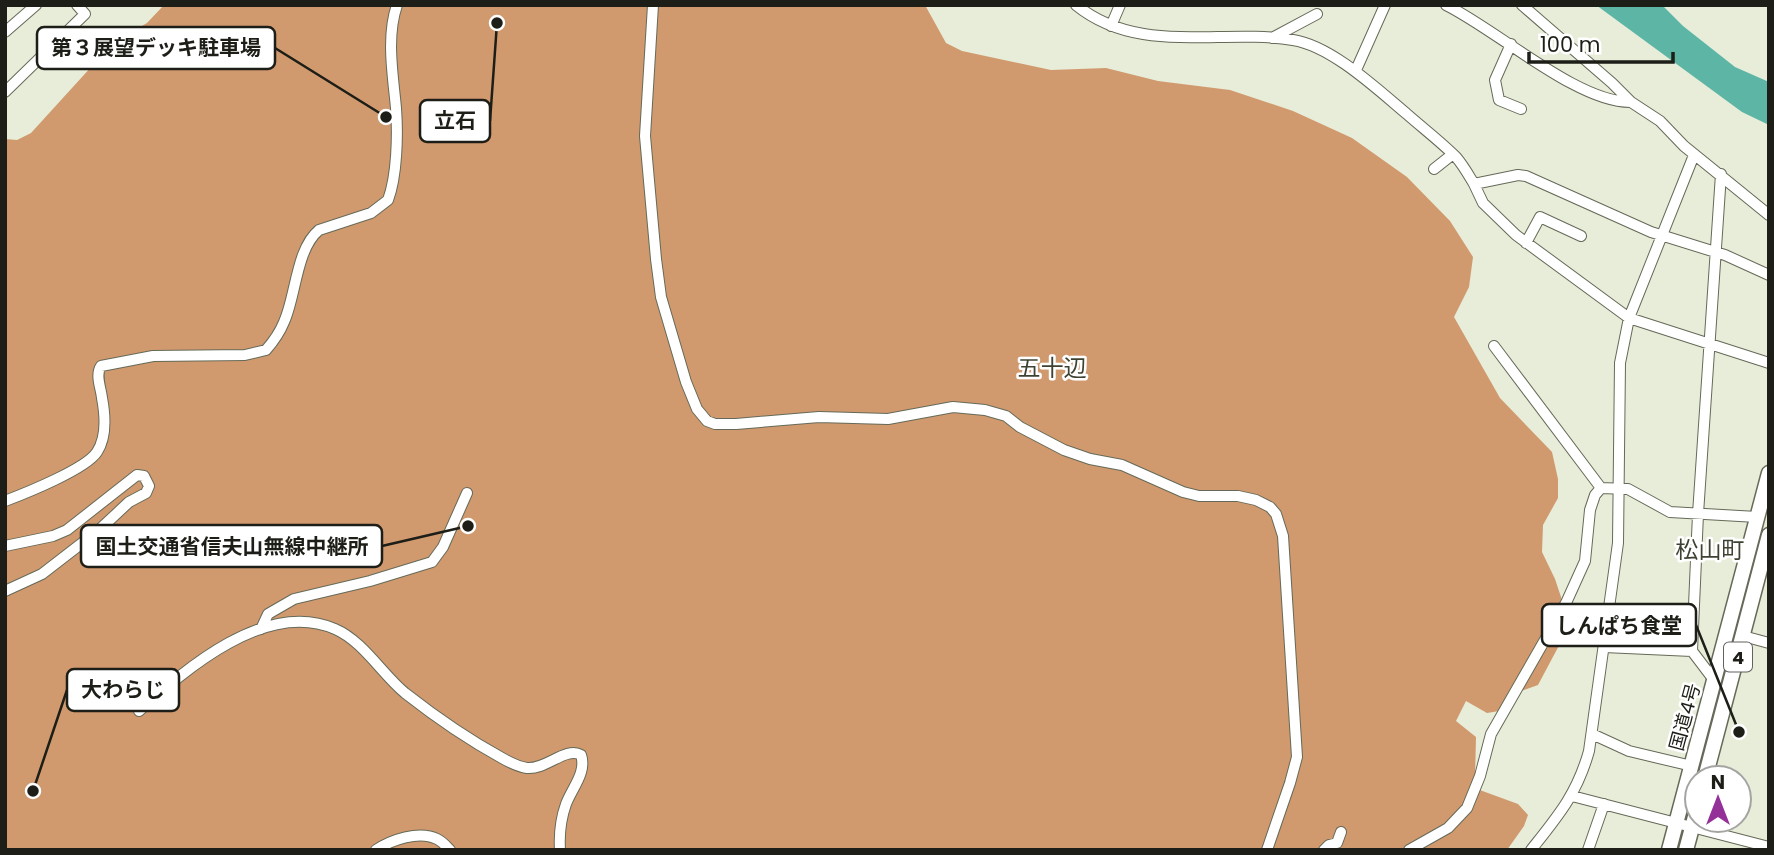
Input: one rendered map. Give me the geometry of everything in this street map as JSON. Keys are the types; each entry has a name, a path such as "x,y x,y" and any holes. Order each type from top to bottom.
{"highway":[{"name":"国道4号","path":"1693,764 1769,473"},
{"name":"国道4号","path":"1709,764 1769,535"},
{"name":"国道4号","path":"1669,850 1683,798"}],"street":[{"path":"5,32 36,5"},
{"path":"5,92 85,14 78,5"},
{"path":"5,501 63,474 97,452 102,442 104,424 98,373 101,366 153,356 245,355 265,350 284,323 303,254 314,234 319,230 371,214 388,200 396,156 392,24 397,5"},
{"path":"653,5 645,136 656,259 661,297 686,382 697,409 707,421 715,424 736,424 819,417 888,419 953,407 985,410 1006,416 1020,427 1082,456 1122,465 1183,492 1199,496 1238,496 1256,500 1270,507 1276,514 1283,536 1297,757 1267,850"},
{"path":"1076,5 1096,20 1135,33 1172,37 1231,36 1296,40 1356,70 1453,154 1463,166 1483,203 1526,243 1629,318 1769,363"},
{"path":"1111,26 1121,5"},
{"path":"1356,70 1385,5"},
{"path":"1446,5 1472,18 1571,83 1599,97 1617,102 1631,102"},
{"path":"1521,5 1631,102 1660,121 1695,155 1769,215"},
{"path":"1271,38 1317,14"},
{"path":"1511,44 1495,80 1499,100 1521,108"},
{"path":"1434,169 1453,154"},
{"path":"1531,850 1572,796 1582,776 1592,734 1618,543 1620,363 1629,318 1695,155"},
{"path":"1714,680 1692,651 1698,514 1721,174"},
{"path":"1474,184 1518,175 1526,176 1663,236 1724,255 1769,275"},
{"path":"1526,243 1540,217 1581,236"},
{"path":"1494,346 1601,488"},
{"path":"5,546 60,534 138,475 148,481 149,488 146,493 129,502 83,543 42,574 5,591"},
{"path":"1409,850 1448,828 1467,808 1480,776 1490,734 1566,603 1585,561 1590,510 1595,495 1601,488 1629,489 1670,512 1757,517"},
{"path":"261,629 268,614 294,599 370,581 432,562 443,547 467,493"},
{"path":"139,711 208,655 261,629 300,623 324,625 351,639 405,693 494,754 525,768 541,767 566,754 579,753 583,758 582,772 565,806 560,850"},
{"path":"1743,636 1769,643"},
{"path":"1604,647 1692,651"},
{"path":"1592,734 1629,751 1684,764"},
{"path":"1572,796 1683,825"},
{"path":"1588,850 1605,804"},
{"path":"1324,850 1329,845 1340,846 1341,832"},
{"path":"1716,834 1769,847"},
{"path":"376,850 396,839 421,837 437,839 450,850"}],"shaded area":[{"path":"164,5 925,5 946,43 962,51 1051,70 1106,68 1158,81 1230,90 1293,111 1352,138 1407,177 1450,221 1473,257 1469,287 1454,317 1500,398 1552,452 1558,479 1558,498 1543,525 1542,552 1566,612 1563,638 1538,685 1510,695 1499,711 1487,713 1466,701 1456,721 1476,737 1477,789 1518,804 1528,815 1524,826 1507,850 5,850 5,139 17,140 31,133 113,43 147,23"}],"water":[{"path":"1596,5 1662,5 1683,26 1735,67 1769,82 1769,125 1742,112"}],"place":[{"name":"立石","path":"497,23"},
{"name":"第３展望デッキ駐車場","path":"386,117"},
{"name":"国土交通省信夫山無線中継所","path":"468,526"},
{"name":"しんぱち食堂","path":"1739,732"},
{"name":"大わらじ","path":"33,791"}],"district":[{"name":"五十辺","path":"1052,368"},
{"name":"松山町","path":"1710,550"}]}
